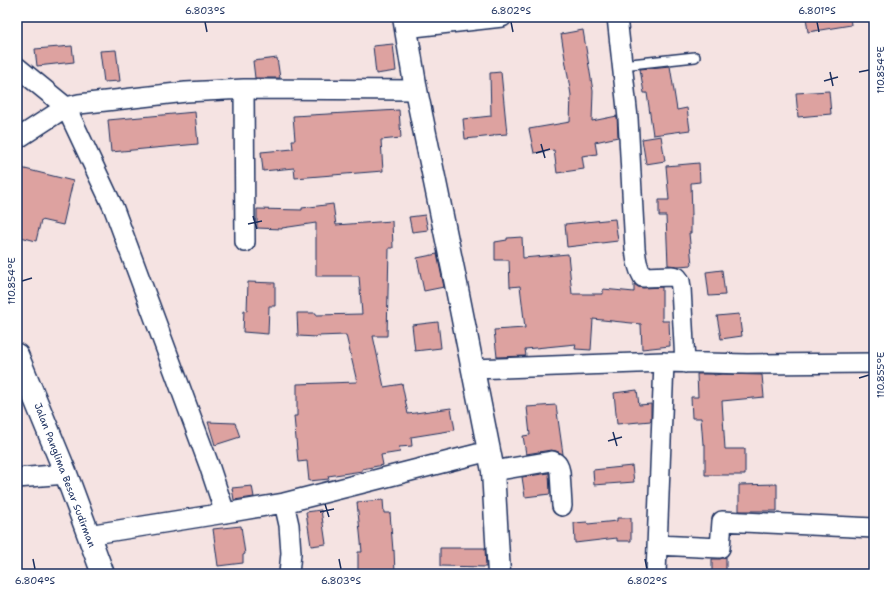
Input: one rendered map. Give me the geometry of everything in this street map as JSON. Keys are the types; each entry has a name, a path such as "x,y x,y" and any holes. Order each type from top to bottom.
{"street":[{"path":"617,17 628,118 635,248 638,270 643,276 672,276 677,277 680,281 685,363"},
{"path":"492,18 405,22 416,90 491,461 499,574"},
{"path":"17,67 66,107 114,209 209,465 225,514"},
{"path":"17,139 66,107 79,104 186,92 244,88 416,90"},
{"path":"244,88 245,242"},
{"name":"Jalan Panglima Besar Sudirman","path":"17,355 66,474 103,574"},
{"path":"472,369 664,362 747,364 874,363"},
{"path":"656,574 664,362"},
{"path":"88,535 225,514 491,461 555,462 560,472 562,506"},
{"path":"17,478 66,474"},
{"path":"284,503 289,525 291,553 289,574"},
{"path":"657,544 720,548 722,521 874,528"}],"lane":[{"path":"622,65 695,57"}],"building":[{"path":"806,17 850,17 851,25 808,32"},
{"path":"583,30 593,91 592,121 617,116 618,137 595,142 597,154 582,156 584,169 557,173 554,150 534,153 529,129 570,122 571,95 561,34"},
{"path":"393,44 396,71 376,74 373,46"},
{"path":"72,46 74,62 37,66 35,49"},
{"path":"116,50 120,81 104,82 100,51"},
{"path":"277,58 280,78 255,78 253,61"},
{"path":"670,66 677,110 687,108 690,130 653,135 647,93 644,93 640,69"},
{"path":"501,72 507,134 465,139 463,119 491,116 490,73"},
{"path":"829,91 831,114 798,117 796,93"},
{"path":"399,110 401,138 381,140 383,171 295,178 294,168 263,171 261,152 293,149 292,140 295,140 293,116"},
{"path":"195,112 198,144 111,152 108,120"},
{"path":"661,136 665,161 646,164 642,139"},
{"path":"699,163 700,182 691,183 692,215 691,233 689,233 692,265 668,265 666,216 659,216 659,200 669,200 666,166"},
{"path":"17,167 73,181 63,225 41,220 36,241 17,236"},
{"path":"333,204 336,225 392,221 393,248 389,248 387,336 373,336 384,387 402,384 408,414 451,408 455,430 411,437 412,446 399,447 400,452 381,455 383,465 362,469 362,471 328,476 329,479 309,481 307,461 298,462 294,416 297,416 297,384 357,382 346,335 317,337 298,336 297,313 316,313 316,315 362,314 359,276 316,276 316,223 282,229 257,228 257,209 302,210 302,208"},
{"path":"425,215 428,230 412,232 409,217"},
{"path":"615,219 618,241 567,247 565,224"},
{"path":"522,237 523,258 568,254 572,294 603,294 603,289 634,292 634,284 643,288 662,287 662,321 669,321 670,346 642,349 641,324 593,319 591,350 575,349 576,344 525,349 526,356 497,357 494,330 525,328 520,286 510,287 509,260 495,260 495,242 507,240 507,238"},
{"path":"437,254 444,287 424,291 417,258"},
{"path":"722,270 725,295 709,296 706,272"},
{"path":"248,282 275,283 275,306 269,306 268,334 243,332 244,310 247,311"},
{"path":"739,314 742,336 721,339 717,316"},
{"path":"438,322 441,348 415,351 412,325"},
{"path":"697,374 762,375 764,397 722,401 725,449 745,449 745,475 705,475 705,444 703,444 701,418 692,418 691,397 698,397"},
{"path":"637,390 639,405 651,404 651,421 617,424 614,393"},
{"path":"556,405 563,454 551,450 526,454 523,436 530,435 527,407"},
{"path":"208,422 235,423 240,437 215,445"},
{"path":"632,466 634,482 594,485 593,470"},
{"path":"549,473 550,494 525,497 522,477"},
{"path":"777,484 777,511 739,511 739,485"},
{"path":"252,486 254,497 234,500 232,488"},
{"path":"383,500 384,513 390,513 395,574 358,574 358,552 362,552 357,502"},
{"path":"321,510 326,544 311,546 306,512"},
{"path":"617,518 631,518 631,541 617,541 617,538 575,543 574,523 587,522 588,524 617,521"},
{"path":"241,526 245,554 243,555 243,563 218,566 213,529"},
{"path":"440,548 485,548 486,567 440,566"},
{"path":"726,557 726,574 712,574 712,559"}]}
